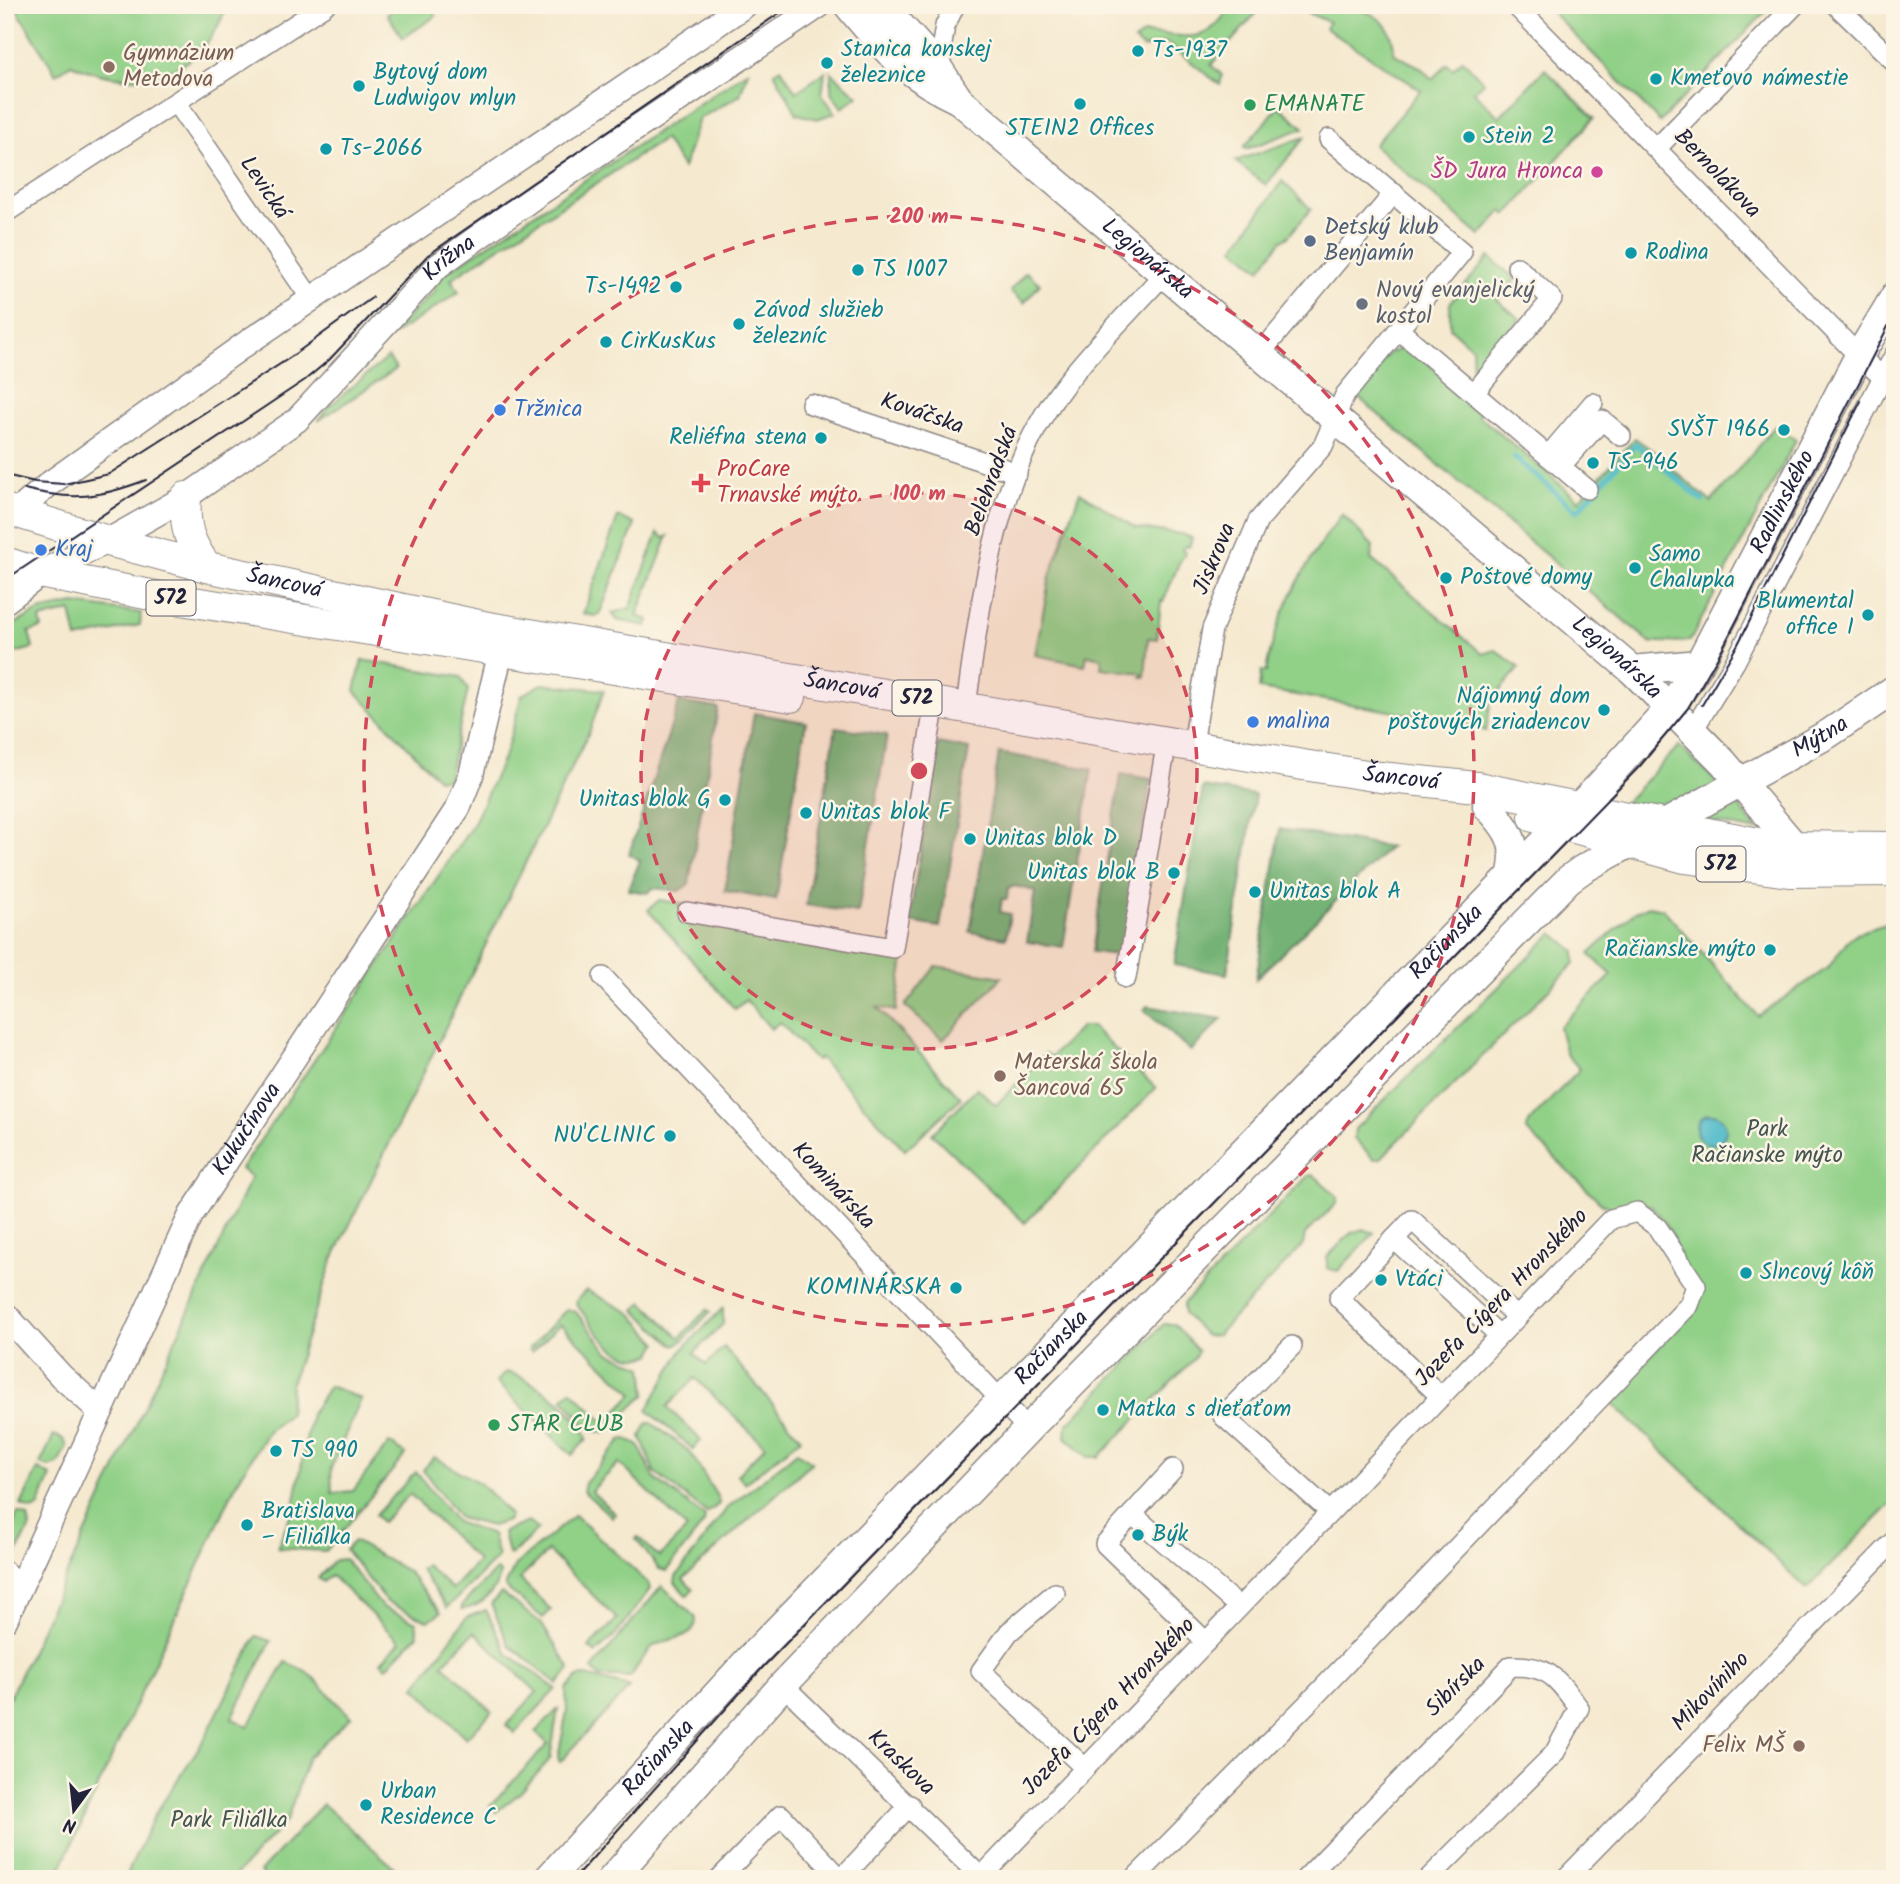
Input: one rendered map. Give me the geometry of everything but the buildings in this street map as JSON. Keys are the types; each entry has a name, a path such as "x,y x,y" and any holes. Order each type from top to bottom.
{"main road":[{"name":"Legionárska","path":"848,5 894,57 926,86 960,100"},
{"name":"Legionárska","path":"882,5 938,68 960,100 1163,275 1632,670 1671,707"},
{"name":"Radlinského","path":"1671,707 1699,663 1859,356 1895,296"},
{"path":"186,497 184,522 190,545 207,567"},
{"name":"572","path":"9,514 108,541"},
{"name":"Šancová","path":"108,541 207,567 483,626 1380,777 1477,787 1570,816"},
{"name":"572","path":"5,562 39,573"},
{"path":"5,599 39,573"},
{"name":"Šancová","path":"39,573 169,598 932,720 1367,793 1570,816"},
{"path":"1632,670 1699,663"},
{"name":"Mýtna","path":"1742,782 1828,733 1895,689"},
{"path":"1570,816 1671,707 1742,782 1806,860"},
{"path":"1630,845 1742,782"},
{"path":"1488,806 1512,836 1516,856 1512,873"},
{"name":"572","path":"1570,816 1664,825 1773,846 1806,860 1895,871"},
{"name":"572","path":"1570,816 1630,845 1721,864 1789,872 1806,860 1895,847"},
{"name":"Račianska","path":"548,1879 752,1655 1570,816"},
{"name":"Račianska","path":"612,1879 783,1685 1028,1429 1569,879 1630,845"}],"street":[{"path":"5,213 326,5"},
{"name":"Krížna","path":"9,514 312,300 745,5"},
{"name":"Krížna","path":"39,573 108,541 186,497 297,420 438,266 538,194 820,5"},
{"path":"1657,148 1795,5"},
{"path":"1836,5 1895,62"},
{"path":"938,68 949,7"},
{"name":"Bernolákova","path":"1520,7 1888,383"},
{"name":"Levická","path":"176,103 312,300"},
{"path":"1329,139 1462,252 1345,395 1337,419"},
{"path":"1260,354 1394,193"},
{"path":"1474,393 1552,299 1517,267"},
{"name":"Belehradská","path":"966,706 989,561 1017,473 1039,423 1063,387 1163,275"},
{"path":"1399,330 1587,489"},
{"name":"Radlinského","path":"1693,730 1735,662 1888,383 1895,354"},
{"path":"1548,456 1593,403"},
{"name":"Kováčska","path":"811,404 1017,473"},
{"name":"Jiskrova","path":"1193,744 1212,629 1258,521 1323,446 1337,419"},
{"path":"1548,456 1568,458 1602,419 1621,436"},
{"name":"Kukučínova","path":"5,1620 13,1579 100,1411 194,1209 458,808 471,775 500,651"},
{"path":"687,912 893,948 932,720"},
{"path":"1126,978 1164,758"},
{"name":"Kominárska","path":"603,977 1028,1429"},
{"name":"Jozefa Cígera Hronského","path":"982,1878 1611,1219 1637,1212 1657,1227 1696,1286 1689,1306 1316,1695 1134,1879"},
{"path":"1441,1397 1339,1298 1412,1220 1517,1317"},
{"path":"1394,1239 1499,1335"},
{"path":"5,1314 61,1376 100,1411"},
{"path":"1292,1346 1223,1416 1331,1512"},
{"path":"1173,1469 1105,1544 1206,1642"},
{"path":"1132,1514 1239,1607"},
{"name":"Mikovíniho","path":"1565,1879 1895,1540"},
{"path":"1055,1593 1009,1632 981,1671 1085,1768"},
{"name":"Sibírska","path":"1304,1879 1511,1666 1535,1665 1560,1682 1579,1708 1569,1732 1554,1754 1428,1879"},
{"name":"Kraskova","path":"783,1685 910,1805 982,1878"},
{"path":"719,1879 781,1815 841,1879 910,1805"}],"green space":[{"path":"14,5 227,5 216,30 201,49 184,63 164,73 119,77 95,73 71,64 56,74"},
{"path":"398,5 428,5 436,16 403,38 387,14"},
{"path":"1231,5 1263,5 1211,65 1222,75 1220,85 1166,42 1143,48 1134,41 1144,34 1203,34 1212,29"},
{"path":"1289,5 1341,6 1373,15 1384,24 1392,36 1394,54 1420,67 1432,79 1447,64 1453,69 1462,59 1484,82 1474,92 1499,117 1545,69 1594,118 1507,215 1502,211 1480,236 1374,145 1421,90 1325,28 1329,22"},
{"name":"Kmeťovo námestie","path":"1545,5 1772,5 1660,122"},
{"path":"781,68 796,92 825,72 822,94 835,113 817,119 797,114 774,72"},
{"path":"748,71 740,95 699,119 683,168 664,139 451,279 459,292 383,342 435,290 433,286 444,274"},
{"path":"831,72 858,96 842,108 831,92"},
{"path":"1279,106 1304,128 1246,149 1244,147"},
{"path":"1305,137 1266,185 1235,161"},
{"path":"1282,181 1311,209 1260,269 1234,248"},
{"path":"1489,257 1516,279 1497,300 1520,319 1499,344 1504,349 1480,374 1473,376 1472,348 1450,328 1450,303"},
{"path":"1026,272 1040,284 1024,303 1010,291"},
{"path":"1403,348 1416,353 1482,410 1478,415 1579,500 1635,438 1672,465 1671,468 1711,502 1775,426 1796,440 1690,641 1651,643 1354,394 1389,353"},
{"path":"388,357 396,369 318,421 327,408"},
{"path":"1080,492 1136,528 1182,534 1192,538 1189,547 1184,546 1182,550 1186,552 1163,602 1161,601 1157,639 1148,638 1145,677 1141,677 1142,673 1101,668 1102,658 1087,655 1085,665 1035,655 1050,576"},
{"path":"1342,514 1373,546 1371,559 1483,654 1496,650 1519,668 1491,701 1486,731 1462,723 1259,689 1261,671 1266,672 1277,629 1294,588"},
{"path":"618,517 635,524 600,613 595,616 583,614"},
{"path":"658,533 664,538 668,536 637,616 649,620 647,626 617,620 612,613 630,608"},
{"path":"74,604 141,613 140,625 77,639 71,611 40,619 42,628 29,632 33,648 15,653 5,637 5,629 39,611"},
{"path":"362,660 461,677 468,690 448,779 438,779 355,691"},
{"path":"542,684 604,690 590,730 333,1259 291,1383 289,1414 268,1431 237,1482 56,1879 5,1879 5,1707 251,1177 241,1169 474,823 506,752 522,695"},
{"path":"679,702 718,708 689,884 679,891 653,888 648,893 628,890 640,861 629,854"},
{"path":"754,713 806,722 776,900 725,891"},
{"path":"836,727 887,735 858,913 806,905"},
{"path":"938,743 969,749 940,927 909,922"},
{"path":"1679,746 1720,785 1671,804 1623,804"},
{"path":"999,753 1092,769 1063,947 1027,942 1035,891 1014,886 1008,889 1007,899 1002,899 1000,912 1010,914 1006,938 970,932"},
{"path":"1121,774 1151,779 1123,956 1092,952"},
{"path":"1203,787 1255,795 1227,974 1174,965"},
{"path":"1736,802 1758,831 1700,820"},
{"path":"1280,829 1390,847 1256,979"},
{"path":"659,900 686,904 715,926 904,959 896,1011 877,1007 961,1098 905,1150 820,1058 816,1061 780,1022 771,1029 746,1000 735,1009 648,910"},
{"name":"Park Račianske mýto","path":"1649,906 1663,909 1758,1016 1829,967 1847,941 1857,933 1893,922 1895,916 1895,1500 1807,1589 1608,1399 1697,1307 1671,1233 1652,1206 1630,1203 1615,1210 1601,1203 1526,1130 1530,1121 1580,1069 1566,1054 1559,1027 1612,975 1589,954 1635,912"},
{"path":"1553,933 1575,951 1575,963 1381,1158 1374,1159 1354,1139 1355,1129"},
{"path":"936,966 1002,977 943,1040 905,1006"},
{"path":"1147,1006 1222,1019 1191,1051 1144,1010"},
{"path":"1081,1027 1092,1027 1156,1088 1025,1223 932,1134 977,1088 996,1105 1046,1053 1051,1057"},
{"path":"1314,1175 1337,1196 1337,1203 1305,1234 1303,1245 1217,1335 1206,1336 1184,1314 1184,1303 1308,1176"},
{"path":"1363,1229 1374,1233 1338,1271 1327,1269 1327,1257 1351,1233"},
{"path":"586,1290 631,1313 658,1343 651,1355 639,1357 617,1351 599,1334 577,1305 576,1301"},
{"path":"643,1302 680,1338 707,1309 710,1312 683,1341 674,1345 635,1310"},
{"path":"723,1308 723,1324 694,1353 706,1365 724,1347 801,1438 745,1483 737,1475 765,1446 695,1378 667,1407 701,1440 693,1449 647,1410 682,1350"},
{"path":"567,1309 576,1312 608,1352 643,1367 646,1394 604,1433 590,1429 563,1399 571,1390 605,1423 633,1394 560,1324 532,1352 529,1349"},
{"path":"1164,1324 1174,1324 1198,1351 1194,1359 1099,1457 1088,1457 1066,1437 1067,1425"},
{"path":"506,1372 541,1388 576,1419 587,1439 572,1455 496,1382"},
{"path":"329,1386 361,1399 331,1468 332,1493 353,1491 389,1443 406,1454 326,1551 277,1548 294,1506 311,1414"},
{"path":"647,1423 652,1423 690,1452 719,1504 707,1513 654,1472 641,1436"},
{"path":"54,1435 63,1439 67,1446 58,1464 49,1467 40,1464"},
{"path":"627,1439 639,1446 654,1478 705,1517 704,1523 666,1571 659,1569 636,1539 638,1537 659,1557 687,1529 619,1463 591,1491 615,1514 612,1517 583,1491 585,1483 621,1440"},
{"path":"797,1452 812,1462 683,1579 693,1590 687,1596 675,1583 676,1577 727,1508"},
{"path":"434,1457 481,1484 510,1515 507,1521 492,1526 459,1518 423,1470"},
{"path":"38,1469 51,1476 38,1508 31,1510 21,1505"},
{"path":"416,1472 456,1522 492,1535 498,1557 447,1608 420,1569 426,1565 452,1589 478,1561 410,1494 382,1522 375,1515"},
{"path":"18,1513 28,1517 30,1527 15,1556 6,1557 5,1534 8,1535"},
{"path":"575,1515 648,1583 650,1589 618,1632 596,1653 589,1647 617,1619 548,1551 520,1579 551,1610 543,1618 505,1587 515,1565"},
{"path":"528,1522 538,1529 511,1555 508,1554 503,1532"},
{"path":"354,1541 407,1571 441,1612 428,1621 387,1602 345,1550"},
{"path":"345,1559 382,1607 416,1622 418,1635 387,1667 381,1662 400,1642 331,1575 323,1582 318,1578 335,1560"},
{"path":"496,1570 500,1573 498,1580 487,1598 475,1606 462,1609 462,1605"},
{"path":"662,1586 696,1618 692,1630 681,1637 654,1646 630,1677 600,1677 592,1669"},
{"path":"501,1593 541,1623 570,1669 558,1684 509,1645 491,1604"},
{"path":"486,1610 507,1653 556,1689 515,1733 506,1725 537,1692 474,1632 443,1664 492,1712 466,1738 415,1687 467,1617"},
{"name":"Park Filiálka","path":"256,1636 271,1641 232,1718 248,1727 286,1662 309,1673 351,1717 308,1757 287,1820 232,1879 125,1879 154,1816 205,1738"},
{"path":"586,1676 630,1687 560,1762 558,1758 567,1711 566,1689 578,1677"},
{"path":"558,1709 550,1759 520,1793 496,1812 490,1806 548,1744 536,1732"},
{"path":"323,1804 407,1879 267,1879 260,1872"}],"water":[{"path":"1711,1114 1722,1118 1726,1129 1722,1140 1711,1144 1700,1140 1696,1129 1700,1118"}],"waterway":[{"path":"1514,457 1577,511 1636,444 1703,501"}],"tram line":[{"path":"5,580 305,380 329,360 428,255 791,5"},
{"path":"5,475 35,482 64,484 109,474 288,359 373,297"},
{"path":"574,1879 764,1666 1640,766 1688,708 1721,651 1895,313"},
{"path":"1702,705 1738,644 1861,401"},
{"path":"24,489 57,495 86,496 114,491 146,480"}],"place":[{"name":"Ts-1937","path":"1138,51"},
{"name":"Stanica konskej železnice","path":"827,63"},
{"name":"Gymnázium Metodova","path":"109,67"},
{"name":"Kmeťovo námestie","path":"1656,79"},
{"name":"Bytový dom Ludwigov mlyn","path":"359,86"},
{"name":"STEIN2 Offices","path":"1080,104"},
{"name":"EMANATE","path":"1250,105"},
{"name":"Stein 2","path":"1469,137"},
{"name":"Ts-2066","path":"326,149"},
{"name":"ŠD Jura Hronca","path":"1597,172"},
{"name":"Detský klub Benjamín","path":"1310,241"},
{"name":"Rodina","path":"1631,253"},
{"name":"TS 1007","path":"858,270"},
{"name":"Ts-1492","path":"676,287"},
{"name":"Nový evanjelický kostol","path":"1362,304"},
{"name":"Závod služieb železníc","path":"739,324"},
{"name":"CirKusKus","path":"606,342"},
{"name":"Tržnica","path":"500,410"},
{"name":"SVŠT 1966","path":"1784,430"},
{"name":"Reliéfna stena","path":"821,438"},
{"name":"TS-946","path":"1593,463"},
{"name":"ProCare Trnavské mýto","path":"701,483"},
{"name":"Kraj","path":"41,550"},
{"name":"Samo Chalupka","path":"1635,568"},
{"name":"Poštové domy","path":"1446,578"},
{"name":"Blumental office I","path":"1868,615"},
{"name":"Nájomný dom poštových zriadencov","path":"1604,710"},
{"name":"malina","path":"1253,722"},
{"name":"Unitas blok G","path":"725,800"},
{"name":"Unitas blok F","path":"806,813"},
{"name":"Unitas blok D","path":"970,839"},
{"name":"Unitas blok B","path":"1174,873"},
{"name":"Unitas blok A","path":"1255,892"},
{"name":"Račianske mýto","path":"1770,950"},
{"name":"Materská škola Šancová 65","path":"1000,1076"},
{"name":"NU'CLINIC","path":"670,1136"},
{"name":"Slncový kôň","path":"1746,1273"},
{"name":"Vtáci","path":"1381,1280"},
{"name":"KOMINÁRSKA","path":"956,1288"},
{"name":"Matka s dieťaťom","path":"1103,1410"},
{"name":"STAR CLUB","path":"494,1425"},
{"name":"TS 990","path":"276,1451"},
{"name":"Bratislava – Filiálka","path":"247,1525"},
{"name":"Býk","path":"1138,1535"},
{"name":"Felix MŠ","path":"1799,1746"},
{"name":"Urban Residence C","path":"366,1805"}]}
